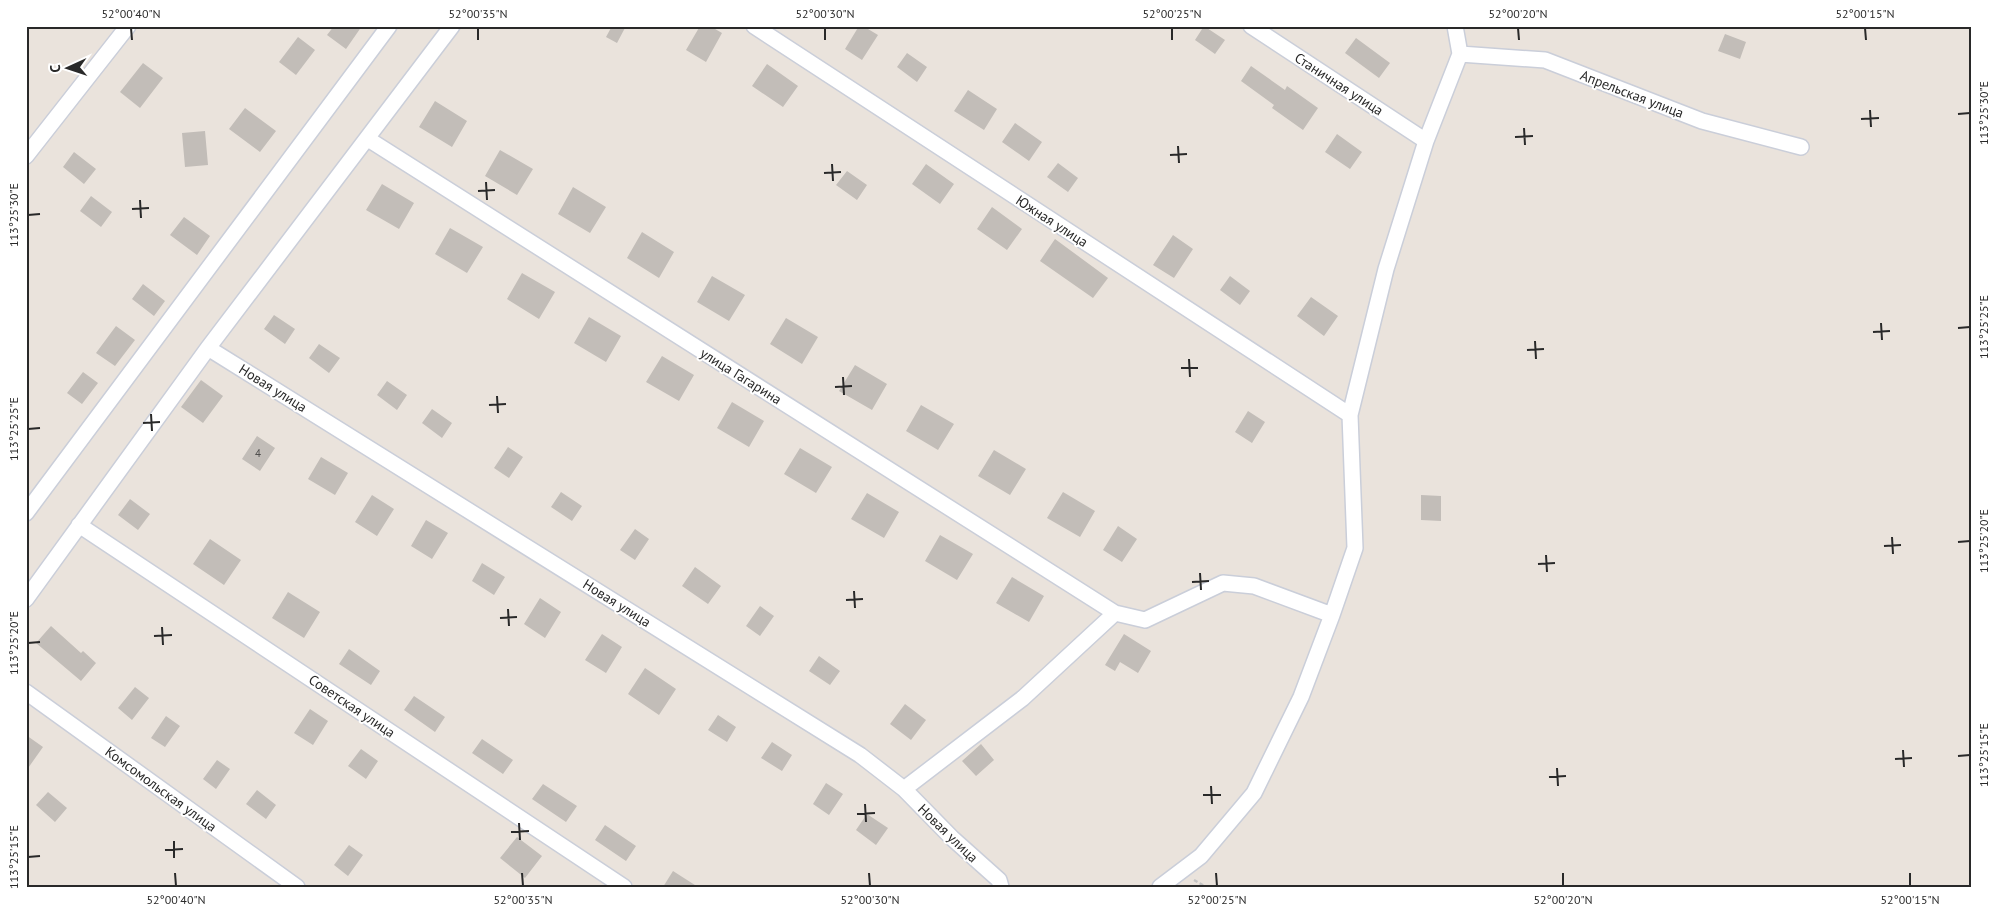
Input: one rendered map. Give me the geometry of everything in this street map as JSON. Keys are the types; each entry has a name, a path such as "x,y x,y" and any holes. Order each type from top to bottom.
{"street":[{"path":"28,150 128,26"},
{"path":"26,513 389,26"},
{"path":"26,599 208,348 452,26"},
{"name":"Южная улица","path":"754,26 1350,415"},
{"name":"Станичная улица","path":"1251,26 1426,141"},
{"path":"1160,887 1201,856 1254,792 1301,697 1355,548 1350,415 1386,269 1426,141 1460,54 1455,26"},
{"name":"Апрельская улица","path":"1460,54 1544,60 1702,121 1801,147"},
{"name":"улица Гагарина","path":"368,139 1115,613 1145,620 1222,583 1254,586 1332,615"},
{"name":"Новая улица","path":"208,348 860,755 904,789 952,838 999,880 1001,887"},
{"name":"Советская улица","path":"79,525 624,887"},
{"path":"904,789 1022,698 1115,613"},
{"name":"Комсомольская улица","path":"26,692 297,887"}],"building":[{"path":"334,26 362,26 346,49 327,35"},
{"path":"612,26 626,26 617,43 606,37"},
{"path":"700,26 710,26 722,33 706,62 686,50"},
{"path":"859,26 863,26 878,35 862,60 845,49"},
{"path":"1204,26 1225,40 1215,54 1195,40"},
{"path":"1725,34 1746,42 1740,59 1718,51"},
{"path":"298,37 315,50 296,75 279,62"},
{"path":"1356,38 1390,63 1379,78 1345,53"},
{"path":"907,53 927,67 917,82 897,67"},
{"path":"143,63 163,78 140,108 120,92"},
{"path":"767,64 798,86 783,107 752,86"},
{"path":"1251,66 1285,90 1287,86 1318,108 1303,130 1272,108 1274,105 1241,81"},
{"path":"968,90 997,109 984,130 954,111"},
{"path":"435,101 467,121 452,147 419,127"},
{"path":"245,108 276,131 260,152 229,129"},
{"path":"1015,123 1042,142 1029,161 1002,142"},
{"path":"205,131 208,165 185,167 182,133"},
{"path":"1337,134 1362,152 1350,169 1325,152"},
{"path":"500,150 533,169 517,195 485,176"},
{"path":"74,152 96,169 84,184 63,167"},
{"path":"1058,163 1078,178 1068,192 1047,177"},
{"path":"926,164 954,184 940,204 912,184"},
{"path":"847,171 867,185 857,200 836,185"},
{"path":"382,184 414,203 399,229 366,210"},
{"path":"573,187 606,207 590,233 558,214"},
{"path":"91,196 112,212 101,227 80,211"},
{"path":"992,207 1022,229 1007,250 977,229"},
{"path":"184,217 210,236 197,255 170,235"},
{"path":"450,228 483,247 467,273 435,254"},
{"path":"642,232 674,252 659,278 627,258"},
{"path":"1173,235 1193,249 1174,278 1153,265"},
{"path":"1055,239 1108,278 1093,298 1040,261"},
{"path":"522,273 555,292 539,319 507,299"},
{"path":"712,276 745,295 729,321 697,302"},
{"path":"1230,276 1250,291 1240,305 1220,290"},
{"path":"143,284 165,301 154,316 132,299"},
{"path":"1311,297 1338,316 1324,336 1297,316"},
{"path":"274,315 295,329 285,344 264,329"},
{"path":"589,317 621,336 606,362 574,343"},
{"path":"786,318 818,337 802,364 770,344"},
{"path":"116,326 135,340 115,366 96,353"},
{"path":"319,344 340,358 329,373 309,358"},
{"path":"662,356 694,375 679,401 646,382"},
{"path":"855,365 887,384 872,410 839,391"},
{"path":"83,372 98,383 82,404 67,393"},
{"path":"201,380 223,396 203,423 181,407"},
{"path":"387,381 407,395 397,410 377,395"},
{"path":"732,402 764,421 749,447 717,428"},
{"path":"921,405 954,424 938,450 906,431"},
{"path":"432,409 452,423 442,438 422,423"},
{"path":"1248,411 1265,422 1252,443 1235,432"},
{"path":"257,436 275,448 260,471 242,459"},
{"path":"508,447 523,457 509,478 494,468"},
{"path":"800,448 832,467 816,493 784,474"},
{"path":"994,450 1026,469 1010,495 978,476"},
{"path":"321,457 348,473 335,495 308,479"},
{"path":"561,492 582,506 572,521 551,507"},
{"path":"1063,492 1095,511 1080,537 1047,518"},
{"path":"867,493 899,512 884,538 851,519"},
{"path":"372,495 394,509 377,536 355,522"},
{"path":"1421,495 1441,496 1441,521 1421,520"},
{"path":"130,499 150,514 138,530 118,515"},
{"path":"426,520 448,533 432,559 411,546"},
{"path":"1118,526 1137,539 1122,562 1103,550"},
{"path":"635,529 649,539 635,560 620,550"},
{"path":"940,535 973,554 957,580 925,561"},
{"path":"210,539 241,560 224,585 193,564"},
{"path":"482,563 505,577 494,595 472,581"},
{"path":"695,567 721,586 708,604 682,586"},
{"path":"1012,577 1044,596 1029,622 996,603"},
{"path":"288,592 320,612 304,638 272,618"},
{"path":"540,598 561,612 545,638 524,624"},
{"path":"760,606 774,616 760,636 746,626"},
{"path":"51,626 81,653 83,651 96,663 81,681 36,643"},
{"path":"602,634 622,647 606,673 585,660"},
{"path":"1124,634 1151,651 1138,673 1120,662 1115,671 1105,665"},
{"path":"349,649 380,671 371,685 339,664"},
{"path":"819,656 840,671 830,685 809,671"},
{"path":"645,668 676,689 659,715 628,694"},
{"path":"135,687 149,698 132,720 118,708"},
{"path":"414,696 445,717 435,732 404,710"},
{"path":"905,704 926,720 911,740 890,724"},
{"path":"310,709 328,721 313,745 294,733"},
{"path":"718,715 736,727 727,742 708,730"},
{"path":"166,716 180,726 165,747 151,738"},
{"path":"26,735 43,747 26,771"},
{"path":"482,739 513,760 503,774 472,753"},
{"path":"772,742 792,755 782,771 761,758"},
{"path":"981,744 994,760 976,776 962,761"},
{"path":"361,749 378,761 366,779 348,766"},
{"path":"217,760 230,769 216,789 203,779"},
{"path":"826,783 843,794 829,815 813,804"},
{"path":"543,784 577,806 566,822 532,799"},
{"path":"257,790 276,805 266,819 246,804"},
{"path":"48,792 67,808 55,822 36,805"},
{"path":"867,814 888,828 876,845 856,830"},
{"path":"605,825 636,846 626,861 595,840"},
{"path":"517,837 542,856 525,878 500,858"},
{"path":"349,845 363,855 348,876 334,865"},
{"path":"673,871 698,887 663,887"}]}
